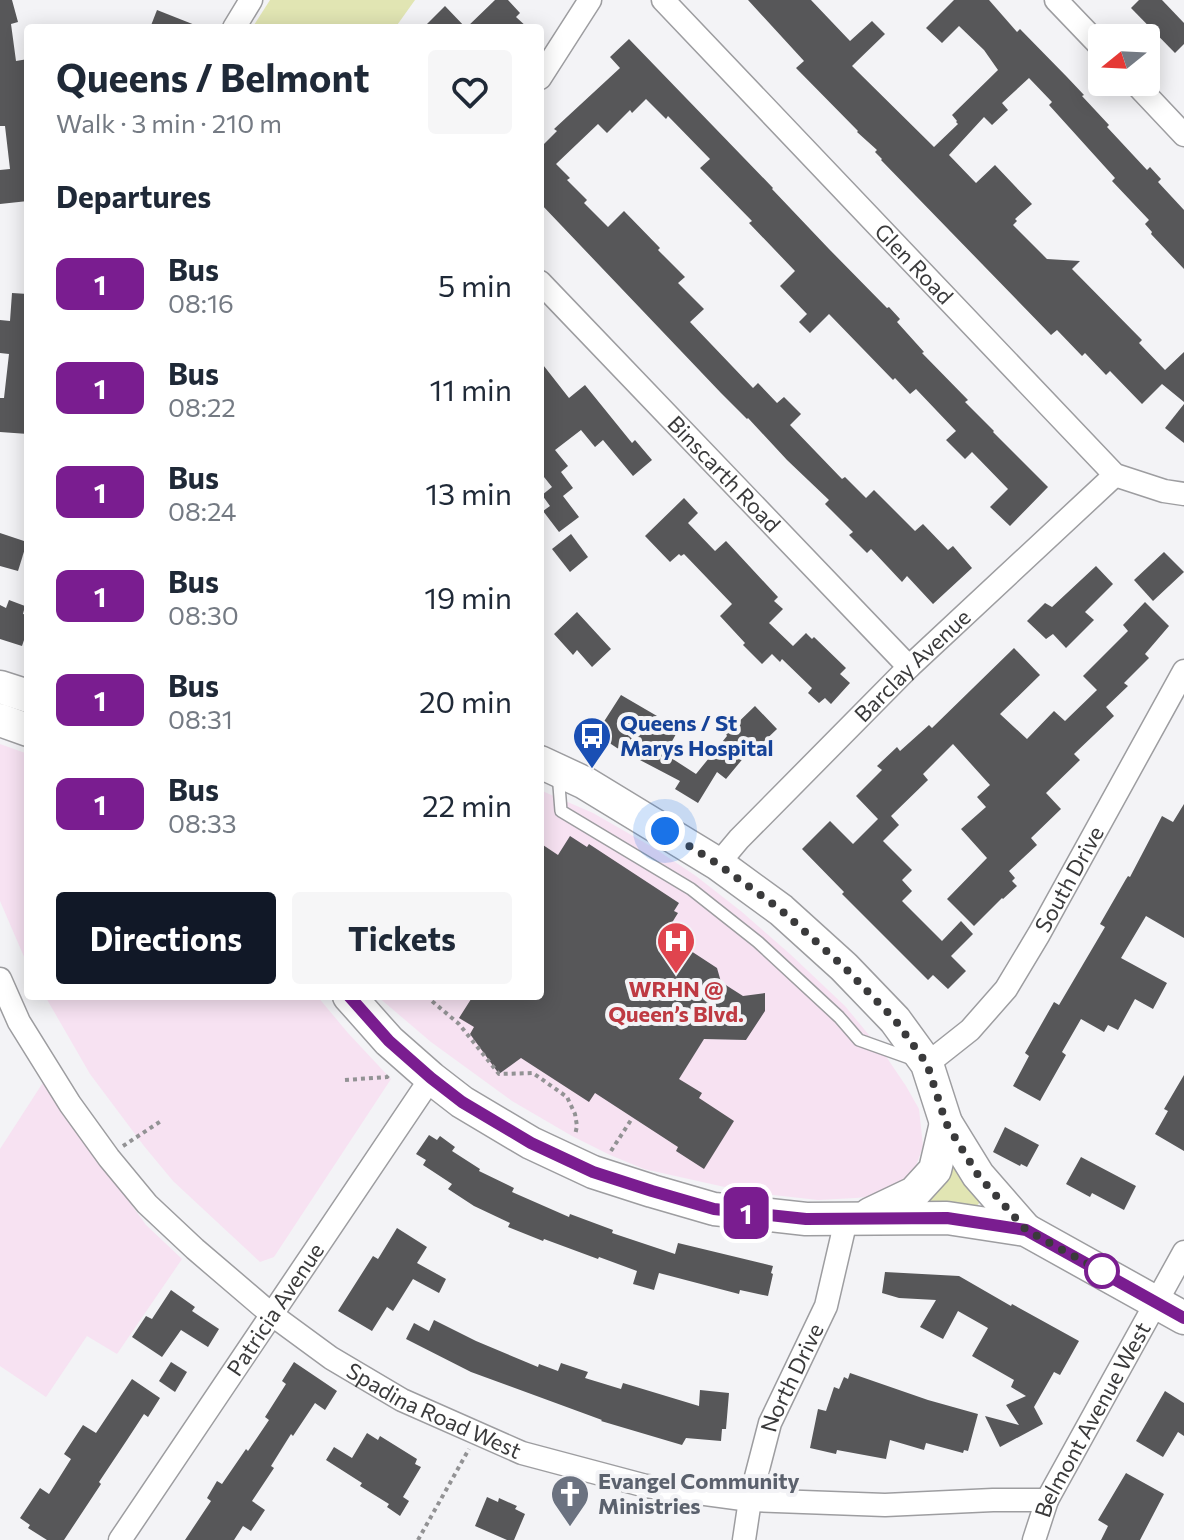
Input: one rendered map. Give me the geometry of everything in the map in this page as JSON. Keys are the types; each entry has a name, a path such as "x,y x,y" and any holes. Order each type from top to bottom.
{"street":[{"path":"236,24 251,0"},
{"path":"544,72 590,0"},
{"name":"Glen Road","path":"663,0 1115,475 1164,491 1184,494"},
{"path":"1056,0 1088,33"},
{"path":"1147,96 1184,135"},
{"name":"Binscarth Road","path":"544,286 909,667"},
{"name":"Barclay Avenue","path":"718,864 909,667 1115,475"},
{"name":"South Drive","path":"927,1064 970,1030 1006,989 1184,671"},
{"path":"0,687 24,695"},
{"path":"0,720 24,729"},
{"path":"549,766 585,783 718,864 781,910 844,967 895,1020 927,1064 946,1123 978,1175 1026,1230 1170,1310"},
{"name":"Spadina Road West","path":"0,979 19,1022 70,1104 147,1204 271,1314 343,1365 402,1400 522,1453 646,1486 750,1500 885,1505 1047,1500"},
{"path":"353,1000 389,1041 431,1078 490,1120 557,1157 593,1172 714,1209 806,1219 947,1218 1026,1230"},
{"name":"Patricia Avenue","path":"120,1540 431,1078"},
{"path":"854,1219 914,1193 935,1170 946,1123"},
{"name":"North Drive","path":"744,1540 750,1500 770,1423 826,1306 854,1219"},
{"name":"Belmont Avenue West","path":"1034,1540 1047,1500 1170,1310 1184,1252"}],"lane":[{"path":"549,766 561,811 691,889 758,942 839,1017 859,1040 927,1064"}],"path":[{"path":"431,1000 459,1024 499,1074 533,1073 567,1097 575,1114 575,1137"},
{"path":"345,1080 387,1077 390,1073"},
{"path":"609,1153 631,1120"},
{"path":"109,1158 161,1121"},
{"path":"418,1540 478,1433"}],"shaded area":[{"path":"0,744 24,753 24,957 0,901"},
{"name":"WRHN @ Queen’s Blvd.","path":"544,792 593,813 654,848 696,876 790,954 845,1006 883,1052 919,1109 923,1146 908,1180 874,1196 818,1200 747,1192 644,1169 610,1155 512,1101 431,1042 382,1000 544,1000"},
{"path":"47,1000 320,1000 391,1079 274,1257 260,1262 173,1181 90,1074"},
{"path":"44,1081 146,1225 182,1259 117,1354 87,1336 46,1397 0,1366 0,1149"}],"green space":[{"path":"270,0 415,0 398,24 255,24"},
{"path":"952,1162 978,1198 980,1202 976,1207 925,1204"}],"building":[{"path":"0,0 12,0 18,22 11,24 16,61 24,60 24,201 0,204 0,170 10,169 5,126 0,126"},
{"path":"495,0 508,0 520,13 516,17 524,24 470,24"},
{"path":"748,0 811,0 850,41 872,21 885,34 852,66 934,147 958,124 952,115 998,70 984,50 959,26 942,43 926,28 954,0 989,0 1017,32 1020,29 1084,95 1109,125 1107,127 1147,170 1150,167 1161,179 1158,182 1184,210 1184,269 1151,234 1145,224 1149,220 1112,181 1115,178 1049,105 1052,102 1029,78 1002,103 1008,110 992,125 984,117 949,155 976,183 995,165 1032,204 1015,219 1017,221 1013,225 1047,259 1080,261 1072,269 1142,340 1139,343 1165,370 1184,352 1184,402 1162,384 1142,404 1110,371 1106,375 1057,330 1051,335 796,68 804,61"},
{"path":"1139,0 1162,0 1184,23 1184,44 1175,53 1160,38 1160,24 1147,24 1131,8"},
{"path":"445,6 462,24 427,24"},
{"path":"157,10 192,24 152,24"},
{"path":"629,39 829,249 889,307 922,353 968,400 965,402 1048,487 1010,526 990,507 1008,489 972,452 965,459 946,440 956,431 916,389 910,394 895,378 893,380 829,314 810,333 799,322 807,314 780,286 795,271 700,168 710,159 668,116 666,119 646,99 607,133 598,124 556,164 587,200 584,203 608,227 624,211 660,248 658,250 685,277 678,283 704,309 690,322 753,388 758,383 777,403 784,397 801,414 790,425 842,479 845,477 866,498 874,490 915,531 923,524 948,550 953,546 972,568 933,604 907,576 902,582 871,549 867,553 849,535 853,532 825,504 829,500 721,393 544,207 544,144 557,131 554,129 620,68 610,57"},
{"path":"12,293 24,294 24,434 0,432 0,398 4,398 9,354 0,353 0,320 10,321"},
{"path":"544,366 569,398 585,385 632,443 635,440 652,460 633,476 603,440 595,447 581,430 555,450 568,466 561,472 573,488 563,496 579,517 559,532 544,512 550,506 544,493 552,487 544,477"},
{"path":"1184,404 1184,443 1165,428"},
{"path":"684,498 698,513 688,523 715,551 726,541 778,597 774,601 783,609 769,623 793,646 806,633 812,639 814,637 846,668 840,674 850,683 831,704 825,698 819,703 808,693 812,688 782,659 780,662 772,654 762,664 720,616 732,604 684,554 679,554 670,562 645,536"},
{"path":"0,533 24,541 18,571 0,566"},
{"path":"571,534 588,557 570,572 552,549"},
{"path":"1164,552 1184,572 1153,601 1134,580"},
{"path":"1096,566 1113,584 1085,612 1094,620 1066,648 1053,634 1046,639 1027,621 1045,603 1052,607"},
{"path":"9,600 24,606 22,646 0,639 0,605 6,608"},
{"path":"1145,602 1169,626 1145,654 1149,658 1124,683 1128,686 1106,707 1114,716 1074,754 1080,760 1046,793 1061,809 1031,838 1037,845 1009,871 1017,886 974,926 947,899 987,858 961,829 986,807 977,797 990,785 953,744 923,774 928,780 891,816 899,825 883,841 912,870 902,880 912,891 902,901 942,941 961,921 973,934 951,956 966,971 948,989 933,975 928,980 802,849 830,821 853,844 878,819 856,796 882,770 877,766 897,747 900,751 929,725 932,728 1014,648 1040,675 1000,714 1027,739 1054,711 1065,721 1097,690 1083,676 1128,631 1123,625"},
{"path":"577,612 611,649 592,667 577,650 573,655 554,634"},
{"path":"621,695 657,716 654,722 676,734 665,754 696,774 726,734 755,706 777,729 758,747 755,744 726,779 717,772 698,803 675,789 680,781 596,734"},
{"path":"1184,804 1184,938 1146,916 1121,958 1167,983 1153,1009 1135,999 1118,1030 1108,1025 1104,1032 1081,1019 1062,1052 1066,1055 1040,1101 1013,1086 1029,1056 1025,1053 1054,1002 1059,1005 1105,927 1100,924 1130,877 1162,816 1173,822"},
{"path":"570,836 587,847 589,844 679,903 674,911 678,913 665,934 717,968 721,982 743,996 765,993 765,1011 746,1040 704,1039 679,1079 702,1093 699,1098 734,1121 704,1169 676,1151 678,1147 595,1093 589,1102 521,1058 499,1074 470,1034 474,1027 459,1018 470,1000 544,1000 544,846 558,855"},
{"path":"1184,1075 1184,1151 1155,1134 1168,1111 1164,1109"},
{"path":"1005,1127 1039,1145 1027,1167 993,1152"},
{"path":"429,1135 437,1140 440,1136 455,1147 452,1151 479,1171 514,1188 512,1192 569,1217 570,1214 613,1230 612,1233 675,1254 678,1243 773,1266 768,1296 740,1290 739,1294 659,1273 654,1290 633,1284 637,1271 508,1227 510,1223 474,1206 448,1189 452,1184 423,1165 426,1160 416,1154"},
{"path":"1081,1157 1136,1186 1124,1210 1092,1193 1090,1197 1066,1184"},
{"path":"397,1228 427,1247 417,1263 446,1279 439,1293 413,1279 393,1311 387,1307 372,1331 338,1311 373,1256 378,1259"},
{"path":"885,1272 959,1276 1079,1341 1060,1375 1054,1372 1034,1407 1043,1424 1000,1447 985,1416 1019,1425 1006,1405 1026,1396 1011,1387 1014,1380 972,1356 988,1328 958,1311 943,1339 920,1327 936,1300 899,1298 882,1293"},
{"path":"171,1290 195,1307 192,1311 219,1329 208,1347 181,1330 162,1357 132,1337 146,1316 152,1319"},
{"path":"434,1320 538,1367 539,1364 558,1371 561,1363 588,1372 585,1378 621,1389 623,1383 699,1406 700,1390 729,1393 726,1429 722,1429 721,1441 686,1438 682,1445 601,1421 471,1372 406,1339 414,1323 429,1331"},
{"path":"171,1362 187,1372 175,1392 159,1381"},
{"path":"294,1362 337,1391 325,1410 315,1403 271,1466 274,1468 252,1501 265,1510 251,1531 243,1526 234,1540 185,1540 211,1501 207,1498 217,1481 222,1484 269,1420 265,1417 286,1384 282,1381"},
{"path":"850,1373 978,1414 968,1451 964,1450 963,1453 926,1443 924,1450 890,1440 886,1459 810,1448 818,1409 826,1411 834,1387 839,1389 844,1377 848,1379"},
{"path":"132,1379 160,1398 148,1417 144,1414 64,1540 47,1540 28,1528 30,1525 20,1518 40,1488 49,1494 71,1459 64,1454 83,1425 96,1433"},
{"path":"1165,1391 1184,1403 1184,1436 1178,1432 1163,1457 1136,1441"},
{"path":"367,1433 378,1440 380,1436 417,1459 415,1464 421,1467 403,1497 409,1501 400,1516 387,1507 389,1504 360,1486 362,1483 326,1460 334,1447 352,1458"},
{"path":"1126,1473 1164,1494 1140,1540 1101,1540 1108,1526 1098,1520"},
{"path":"487,1497 498,1502 499,1498 517,1506 515,1509 525,1514 514,1540 475,1526"}],"bus line":[{"name":"1","path":"353,1000 389,1041 462,1102 557,1157 593,1172 714,1209 806,1219 947,1218 1026,1230 1184,1318"}],"place":[{"name":"Queens / St Marys Hospital","path":"592,770"},
{"name":"WRHN @ Queen’s Blvd.","path":"676,975"},
{"name":"Evangel Community Ministries","path":"570,1528"}],"route":[{"path":"665,831 718,864 781,910 844,967 895,1020 927,1064 946,1123 978,1175 1026,1230 1102,1271"}]}
